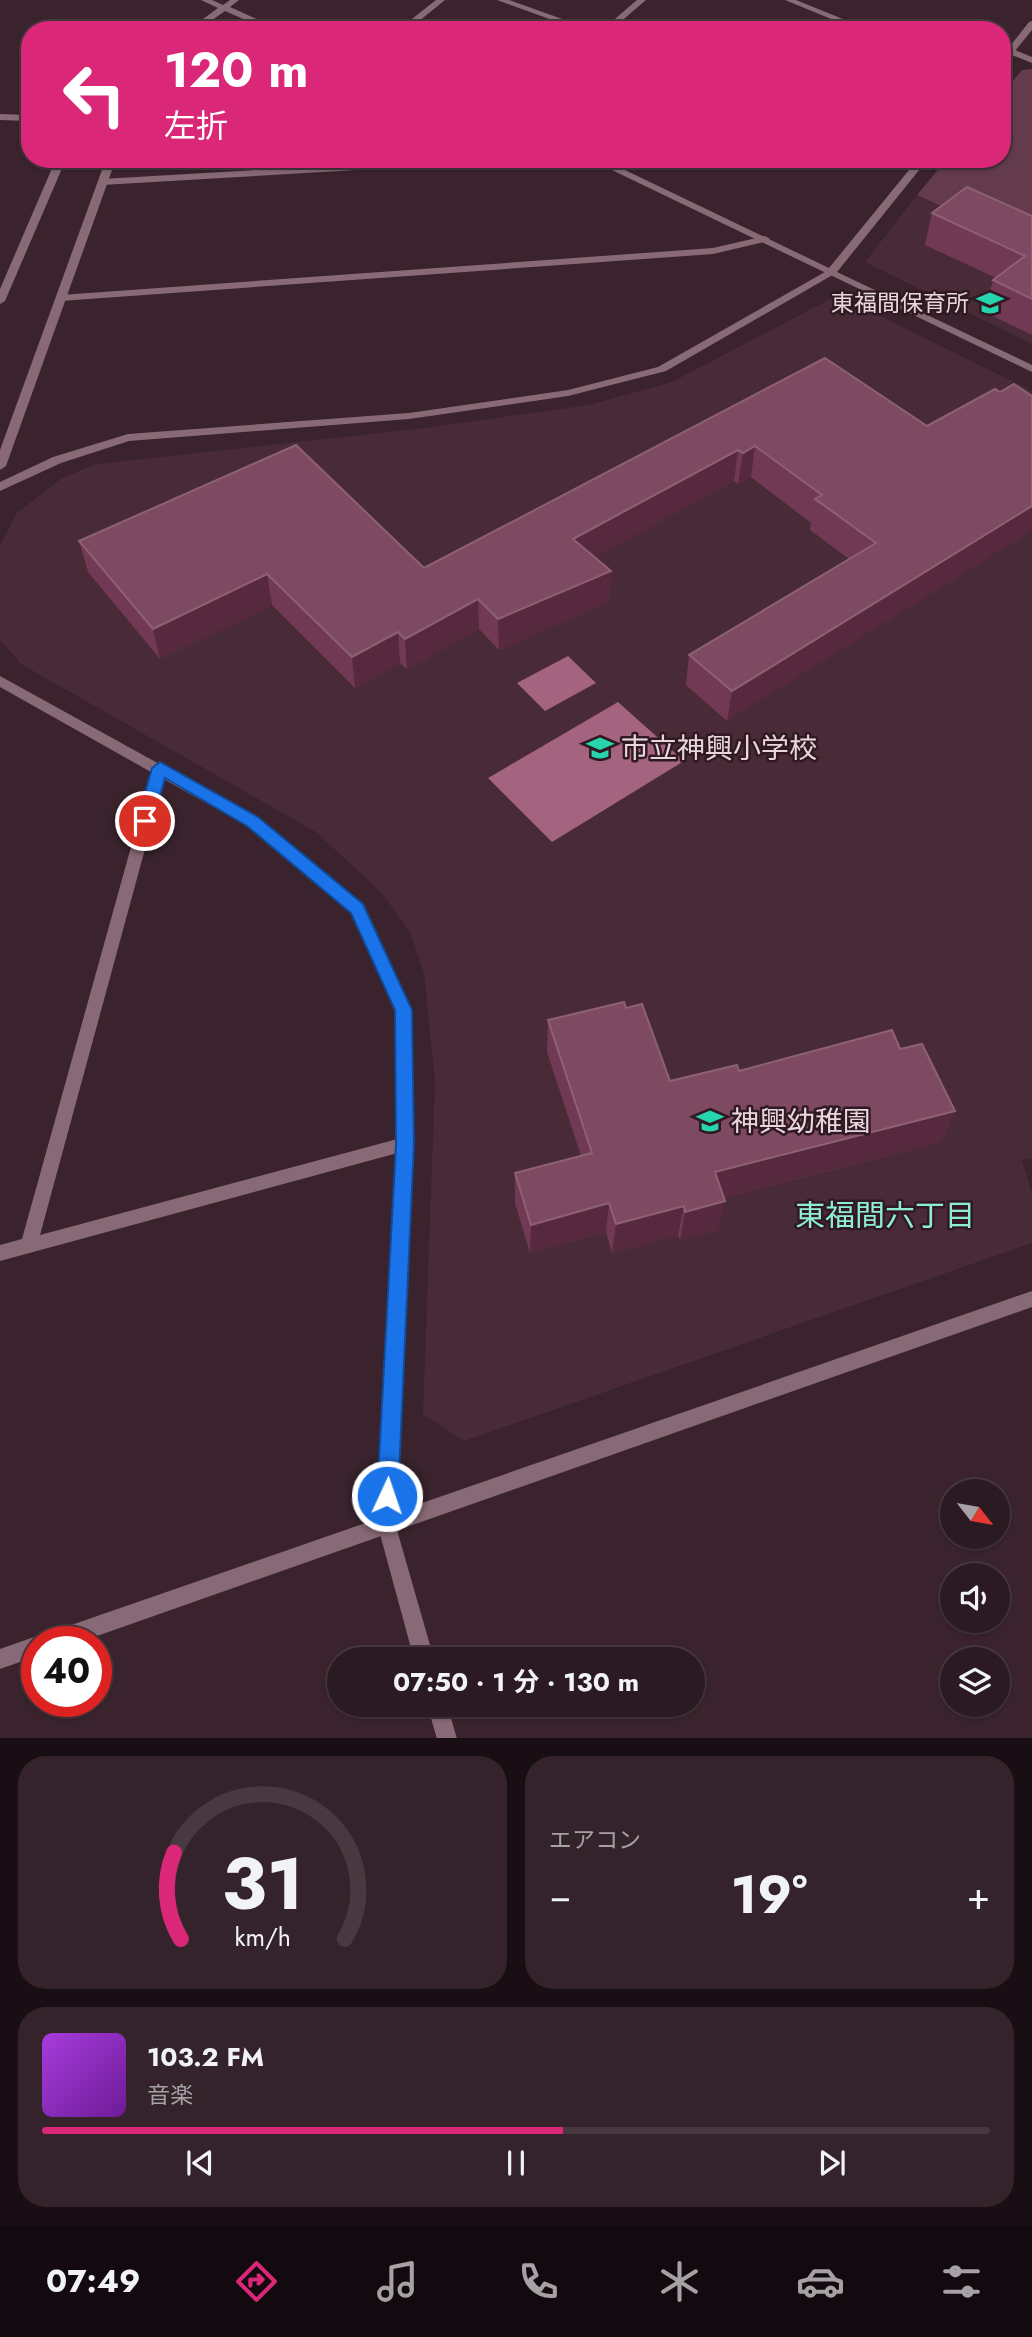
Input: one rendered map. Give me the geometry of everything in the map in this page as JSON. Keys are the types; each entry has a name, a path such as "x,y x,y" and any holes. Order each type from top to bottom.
{"street":[{"path":"205,0 253,21"},
{"path":"205,21 235,0"},
{"path":"414,21 441,0"},
{"path":"502,0 563,21"},
{"path":"617,21 642,0"},
{"path":"789,0 843,21"},
{"path":"1011,50 1032,24"},
{"path":"1011,51 1032,60"},
{"path":"0,117 21,118"},
{"path":"0,301 57,168"},
{"path":"0,466 107,168"},
{"path":"102,182 341,168"},
{"path":"613,168 1032,369"},
{"path":"0,487 57,460 128,438 409,416 568,393 662,369 832,271 916,168"},
{"path":"61,298 713,251 765,239"},
{"path":"0,681 160,768 252,822 357,909 403,1010 405,1144 386,1523 421,1647"},
{"path":"29,1244 160,768"},
{"path":"0,1253 405,1144"},
{"path":"96,1626 1032,1299"},
{"path":"0,1659 21,1652"},
{"path":"441,1717 447,1738"}],"shaded area":[{"path":"1032,69 1032,248 917,195 940,168 1011,168 1011,83 1022,70"},
{"name":"東福間保育所","path":"917,195 1032,248 1032,344 865,262"},
{"name":"市立神興小学校","path":"838,295 1032,391 1032,1158 1022,1160 1032,1194 1032,1243 464,1441 423,1414 435,1081 424,974 411,934 381,892 316,832 21,664 0,640 0,545 17,513 62,478 96,464 417,429 589,405 672,382"},
{"path":"568,656 596,683 545,711 517,683"},
{"path":"618,702 684,761 552,842 488,778"}],"building":[{"path":"967,187 1032,216 1032,299 993,280 1025,256 932,213"},
{"path":"825,358 927,426 995,389 1000,392 1014,384 1032,396 1032,506 732,691 689,655 876,543 815,499 822,495 755,446 743,453 738,450 573,539 611,571 498,619 478,599 405,639 398,632 352,657 267,574 153,629 79,541 296,445 424,568"},
{"path":"624,1002 626,1008 642,1004 670,1081 737,1065 739,1071 892,1030 900,1049 922,1044 955,1111 715,1172 725,1201 685,1212 684,1206 616,1224 609,1203 531,1225 515,1173 592,1153 548,1020"}],"place":[{"name":"東福間保育所","path":"990,303"},
{"name":"市立神興小学校","path":"600,748"},
{"name":"神興幼稚園","path":"710,1121"}],"district":[{"name":"東福間六丁目","path":"885,1215"}],"route":[{"path":"145,821 160,768 252,822 357,909 403,1010 405,1144 387,1496"}]}
